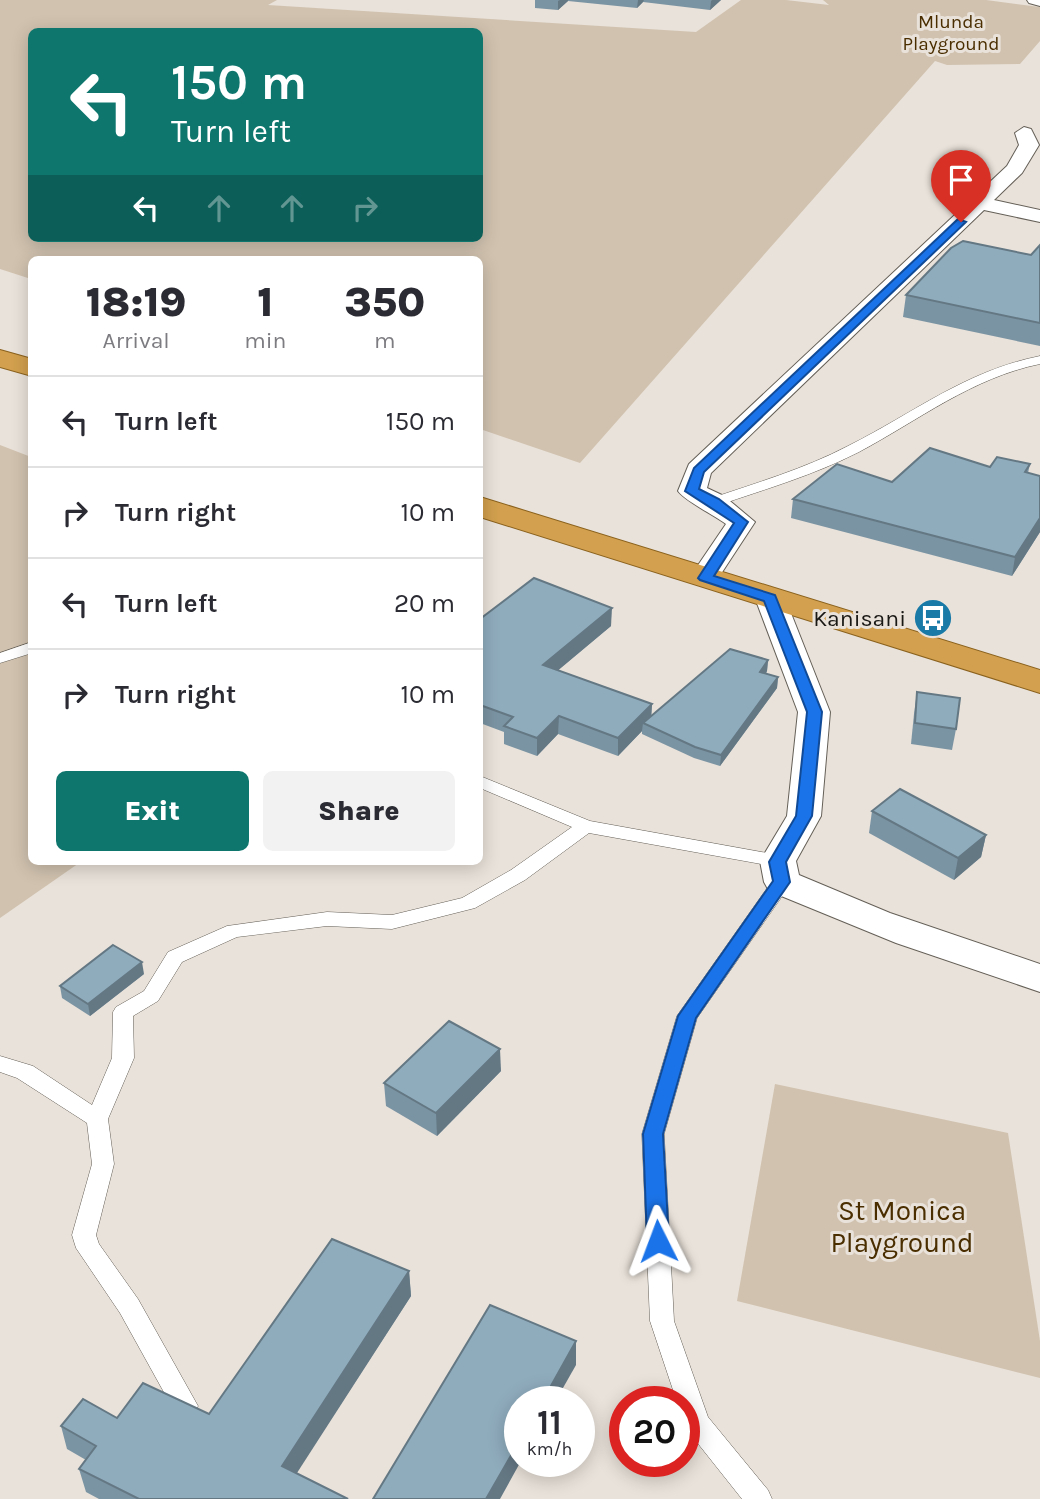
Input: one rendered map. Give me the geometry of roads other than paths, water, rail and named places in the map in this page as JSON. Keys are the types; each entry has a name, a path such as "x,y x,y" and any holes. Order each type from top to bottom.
{"highway":[{"path":"0,358 28,367"},
{"path":"483,508 1040,682"}],"street":[{"path":"1035,0 1040,1"},
{"path":"705,578 741,522 714,502 692,491 698,470 1015,169 1029,145 1024,133"},
{"path":"981,203 1040,216"},
{"path":"770,598 814,712 804,816 780,872 841,909 916,938 1040,978"}],"lane":[{"path":"714,502 850,451 885,433 965,383 1040,360"},
{"path":"0,658 28,648"},
{"path":"483,783 586,826 780,872 687,1016 653,1134 662,1321 697,1423 759,1499"},
{"path":"185,1406 129,1306 88,1248 84,1235 103,1164 97,1119 123,1058 123,1012 151,996 175,957 234,931 327,919 392,922 468,902 518,875 586,826"},
{"path":"0,1064 25,1072 97,1119"}],"place":[{"name":"Kanisani","path":"933,618"}],"park label":[{"name":"Mlunda Playground","path":"951,32"},
{"name":"St Monica Playground","path":"902,1226"}]}
